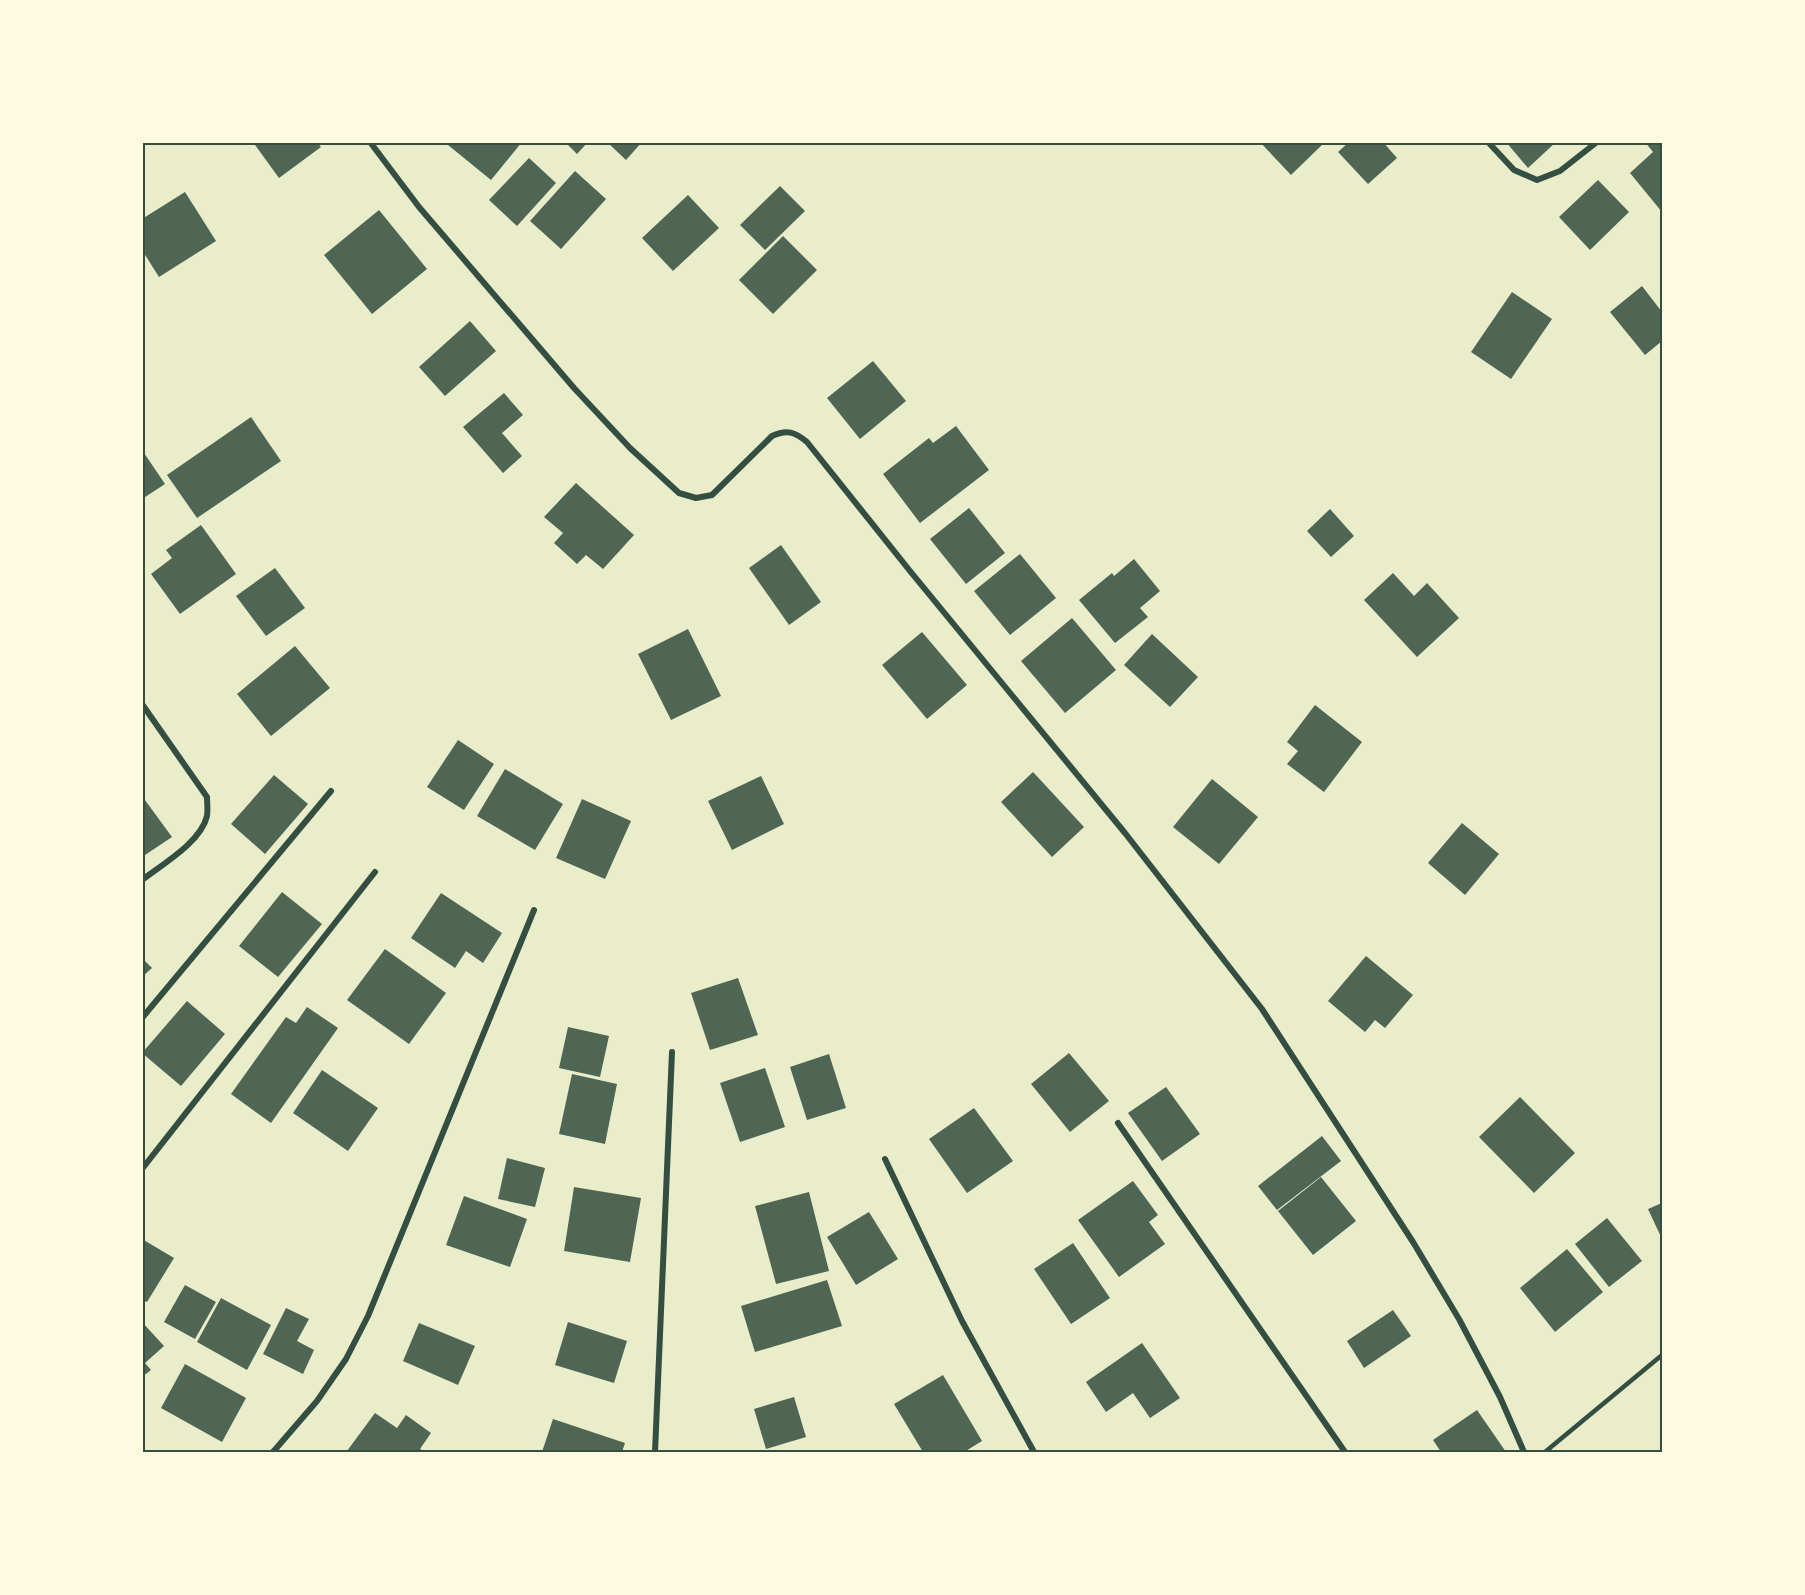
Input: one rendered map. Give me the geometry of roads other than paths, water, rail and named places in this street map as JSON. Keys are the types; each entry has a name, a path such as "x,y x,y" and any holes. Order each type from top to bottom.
{"street":[{"path":"370,142 419,207 574,388 630,448 679,493 696,498 712,495 772,436 781,432 790,431 807,442 910,572 1125,833 1262,1009 1413,1242 1459,1318 1500,1397 1524,1452"},
{"path":"1488,142 1514,170 1537,180 1560,171 1597,142"},
{"path":"142,704 207,797 208,808 206,818 192,841 142,880"},
{"path":"142,1018 332,791"},
{"path":"142,1169 375,872"},
{"path":"273,1452 317,1401 346,1359 369,1316 534,910"},
{"path":"655,1452 672,1052"},
{"path":"1118,1123 1345,1452"},
{"path":"885,1159 962,1321 1034,1452"}],"lane":[{"path":"1545,1452 1662,1355"}]}
